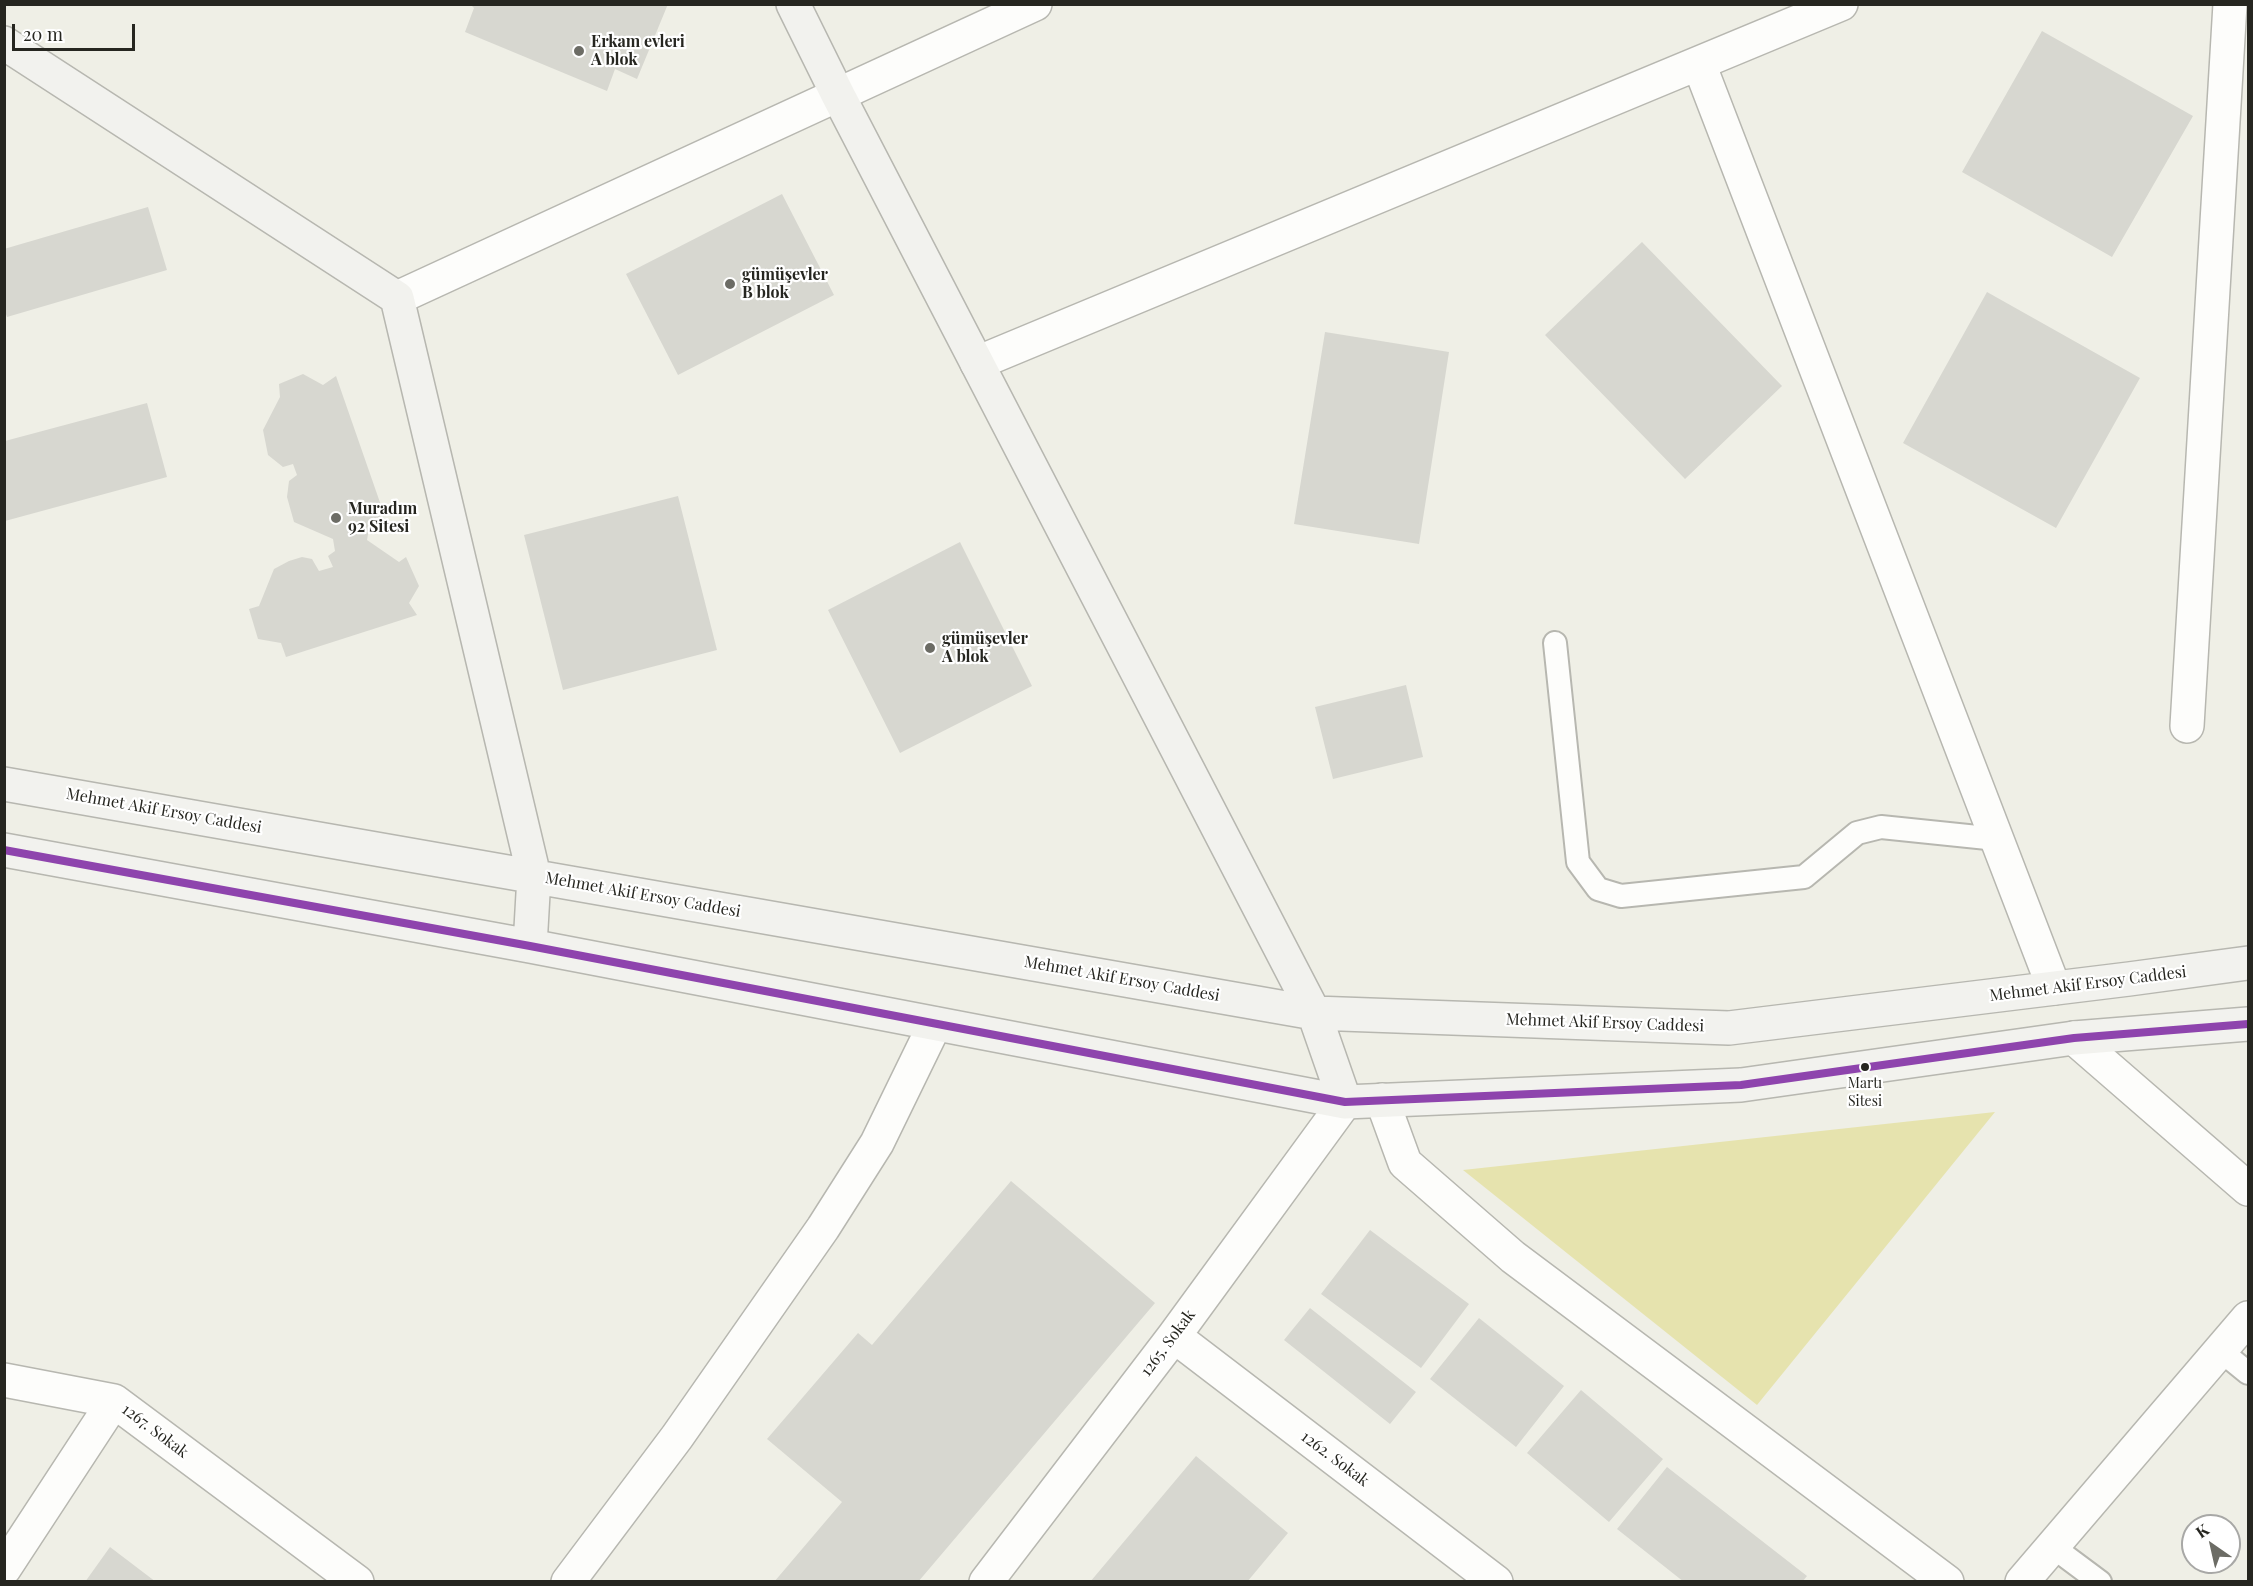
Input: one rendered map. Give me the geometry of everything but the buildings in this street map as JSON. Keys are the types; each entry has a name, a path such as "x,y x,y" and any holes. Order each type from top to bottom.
{"main road":[{"path":"793,4 838,95 1314,1012 1345,1102"},
{"path":"4,43 397,298 534,876 530,946"},
{"name":"Mehmet Akif Ersoy Caddesi","path":"4,783 1314,1012 1729,1028 2248,963"},
{"path":"4,850 530,946 1345,1102 1742,1084 2074,1038 2248,1024"}],"street":[{"path":"397,298 1035,4"},
{"path":"977,363 1841,4"},
{"path":"2187,726 2230,4"},
{"path":"1699,64 2054,988"},
{"path":"568,1581 677,1437 823,1228 878,1143 935,1024"},
{"path":"2074,1038 2248,1189"},
{"path":"1382,1100 1405,1163 1514,1257 1947,1581"},
{"name":"1265. Sokak","path":"986,1581 1174,1336 1345,1102"},
{"path":"2022,1581 2248,1318"},
{"name":"1262. Sokak","path":"1174,1336 1496,1581"},
{"path":"4,1380 114,1401"},
{"name":"1267. Sokak","path":"4,1569 114,1401 357,1581"}],"lane":[{"path":"1555,643 1578,862 1598,889 1621,896 1804,877 1857,833 1881,827 1997,839"},
{"path":"2220,1351 2248,1373"},
{"path":"2053,1547 2100,1581"}],"shaded area":[{"path":"1995,1112 1757,1405 1463,1170"}],"transit line":[{"path":"4,850 530,946 1345,1102 1741,1085 2074,1038 2248,1024"}],"place":[{"name":"Erkam evleri A blok","path":"579,51"},
{"name":"gümüşevler B blok","path":"730,284"},
{"name":"Muradım 92 Sitesi","path":"336,518"},
{"name":"gümüşevler A blok","path":"930,648"},
{"name":"Martı Sitesi","path":"1865,1067"}]}
